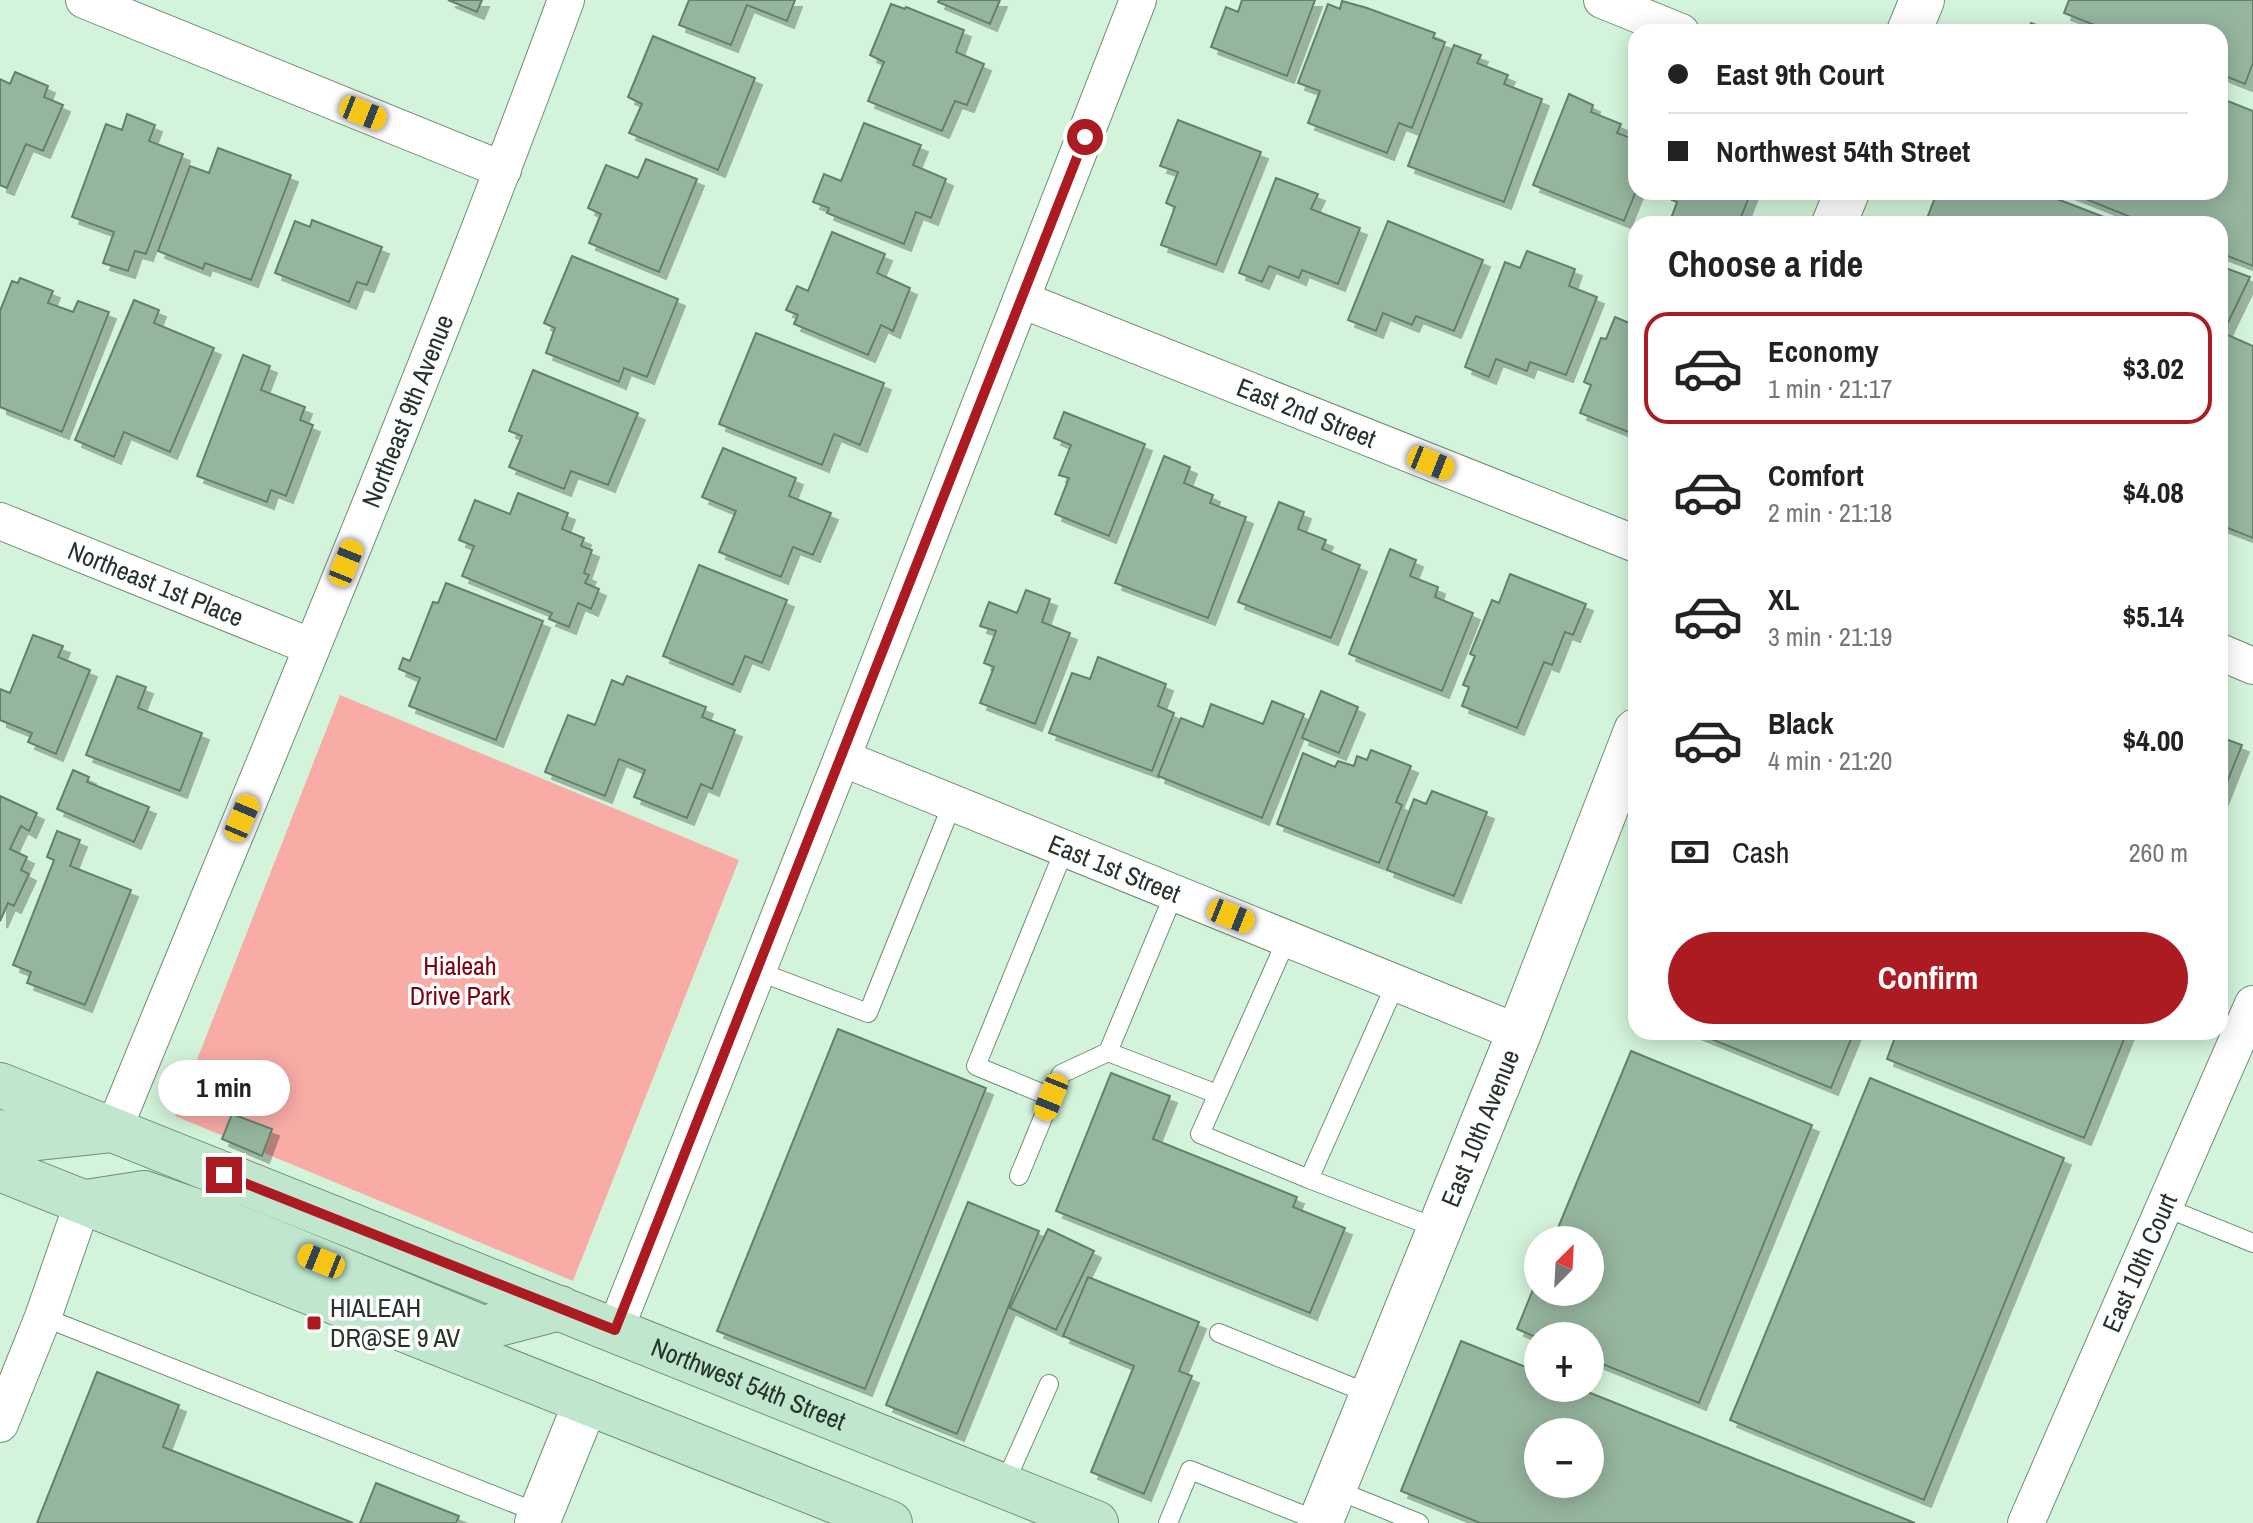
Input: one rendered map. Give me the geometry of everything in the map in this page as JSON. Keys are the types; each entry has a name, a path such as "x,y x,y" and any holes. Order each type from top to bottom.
{"main road":[{"name":"Northwest 54th Street","path":"0,1085 1096,1523"},
{"path":"0,1132 20,1140 113,1131"},
{"path":"0,1169 890,1523"},
{"path":"83,1202 144,1193 213,1217 483,1328 560,1308"}],"street":[{"path":"84,0 503,170"},
{"name":"Northeast 9th Avenue","path":"113,1131 312,647 503,170 566,0"},
{"path":"615,1330 1138,0"},
{"path":"1602,0 1661,24"},
{"path":"1912,24 1922,0"},
{"name":"East 2nd Street","path":"1022,300 1628,541"},
{"name":"Northeast 1st Place","path":"0,521 312,647"},
{"path":"2228,655 2253,666"},
{"name":"East 10th Avenue","path":"1325,1511 1519,1033 1628,752"},
{"name":"East 1st Street","path":"842,758 1519,1033"},
{"name":"East 10th Court","path":"2026,1523 2253,1004"},
{"path":"0,1424 43,1317 83,1202"},
{"path":"539,1518 586,1402"}],"lane":[{"path":"757,971 868,1013 953,802"},
{"path":"1051,1097 976,1066 1065,848"},
{"path":"1019,1176 1061,1074 1108,1052 1174,894"},
{"path":"1287,939 1200,1134 1439,1229"},
{"path":"1309,1179 1396,983"},
{"path":"1108,1052 1217,1094"},
{"path":"2164,1207 2253,1243"},
{"path":"43,1317 539,1518"},
{"path":"1219,1333 1372,1395"},
{"path":"1004,1485 1049,1384"},
{"path":"1168,1523 1190,1470 1325,1511 1419,1523"}],"green space":[{"name":"Hialeah Drive Park","path":"340,695 739,860 573,1281 175,1116"}],"building":[{"path":"448,0 482,0 477,12"},
{"path":"689,0 795,0 787,21 747,5 731,45 679,25"},
{"path":"939,0 1000,0 990,24"},
{"path":"1242,0 1315,0 1287,76 1211,47 1226,7 1238,12"},
{"path":"2069,0 2253,0 2253,63 2245,84 2228,77 2228,24 2092,24 2064,13"},
{"path":"1342,1 1435,33 1433,38 1445,42 1412,128 1399,123 1387,153 1308,123 1320,91 1298,83 1328,4 1340,9"},
{"path":"891,4 964,30 956,52 984,64 967,105 955,101 942,131 868,101 884,62 870,55"},
{"path":"653,36 755,78 718,170 629,133 642,104 628,97"},
{"path":"1454,45 1481,55 1477,63 1508,75 1504,84 1542,99 1504,202 1408,166"},
{"path":"15,72 48,86 44,97 63,105 43,151 26,144 7,188 0,185 0,79 10,84"},
{"path":"1569,94 1593,105 1591,112 1621,124 1617,133 1628,137 1628,200 1632,200 1624,221 1533,185"},
{"path":"2228,101 2253,111 2253,266 2228,256 2228,216 2128,216 2088,200 2228,200"},
{"path":"127,114 155,125 149,141 183,154 146,254 135,251 128,271 103,263 114,232 72,217 106,124 122,130"},
{"path":"1178,120 1261,152 1216,265 1161,245 1175,207 1166,203 1178,172 1160,166"},
{"path":"864,123 921,145 913,165 946,179 931,218 916,212 904,244 827,213 829,208 813,202 824,174 841,181"},
{"path":"218,148 291,175 251,280 205,263 203,269 158,251 190,166 209,173"},
{"path":"646,159 697,179 659,272 589,243 601,214 588,208 606,165 638,178"},
{"path":"1276,178 1318,194 1311,209 1360,228 1338,284 1302,270 1299,278 1269,266 1262,282 1239,273"},
{"path":"1672,200 1748,200 1741,216 1672,216 1677,202"},
{"path":"1934,200 2060,200 2101,216 1928,216"},
{"path":"312,220 382,247 367,285 357,282 349,302 275,273 295,221 310,227"},
{"path":"1388,221 1483,260 1454,331 1416,316 1412,325 1383,313 1376,331 1348,320"},
{"path":"832,232 885,254 877,273 910,288 893,331 881,325 868,355 794,324 798,315 786,310 797,286 808,291"},
{"path":"1527,251 1575,269 1569,286 1597,297 1566,375 1530,362 1527,371 1496,359 1489,377 1465,367 1505,262 1520,268"},
{"path":"572,256 678,299 647,377 624,368 619,382 546,353 555,328 544,323"},
{"path":"2228,269 2250,277 2228,323"},
{"path":"20,278 53,291 48,303 73,312 78,301 109,312 62,432 0,407 0,311 12,281 18,283"},
{"path":"134,300 159,310 154,323 214,348 170,452 124,432 114,457 75,440"},
{"path":"1615,317 1628,323 1628,432 1580,413 1591,385 1584,382 1601,338 1606,339"},
{"path":"756,333 884,383 860,445 834,434 822,465 719,424"},
{"path":"2228,335 2253,346 2253,538 2228,528"},
{"path":"243,355 270,366 261,390 305,407 300,420 313,425 286,496 271,490 267,502 197,476"},
{"path":"533,370 638,413 608,485 571,471 564,489 509,467 522,436 509,431"},
{"path":"1064,412 1145,444 1109,536 1055,514 1069,478 1059,475 1071,445 1054,438"},
{"path":"723,448 796,478 789,496 831,513 813,555 793,547 781,577 719,552 736,511 702,497"},
{"path":"1164,456 1190,467 1184,483 1213,495 1210,503 1246,517 1208,618 1115,583"},
{"path":"518,493 568,513 562,529 584,538 581,546 592,550 584,573 589,575 585,583 599,589 591,609 578,603 569,627 549,619 552,613 462,576 474,546 459,540 475,500 510,514"},
{"path":"1279,502 1304,512 1298,529 1326,540 1322,549 1360,565 1331,638 1238,602"},
{"path":"1390,549 1416,560 1410,576 1438,587 1435,597 1473,613 1442,691 1349,654"},
{"path":"699,565 787,600 762,663 745,656 733,685 663,656"},
{"path":"1510,574 1586,604 1573,635 1565,632 1552,665 1544,662 1517,728 1462,706 1469,687 1463,685 1475,656 1470,654 1492,600 1499,603"},
{"path":"446,583 543,621 496,740 409,706 420,678 399,669 403,658 410,661 433,602 438,603"},
{"path":"1026,590 1050,599 1042,622 1070,633 1035,724 980,703 994,667 984,663 996,631 980,626 989,602 1017,613"},
{"path":"33,635 63,646 58,657 90,670 56,754 28,742 32,733 0,720 0,689 10,693"},
{"path":"1098,657 1166,684 1158,706 1174,713 1152,771 1049,733 1072,673 1090,679"},
{"path":"117,676 146,687 138,708 202,733 180,791 86,755"},
{"path":"627,676 706,707 702,717 735,730 712,789 701,784 687,818 634,797 645,770 619,759 605,796 545,772 568,715 595,725 612,680 623,685"},
{"path":"1321,691 1358,707 1339,753 1302,738"},
{"path":"1272,701 1304,714 1262,818 1158,776 1181,718 1203,727 1211,704 1263,724"},
{"path":"2228,740 2242,745 2228,780"},
{"path":"1371,750 1411,766 1396,802 1402,805 1379,863 1277,824 1303,753 1335,767 1338,761 1354,766 1357,756 1367,760"},
{"path":"73,770 89,777 87,782 149,807 134,842 57,809"},
{"path":"1432,791 1487,812 1454,896 1387,870 1414,799 1426,804"},
{"path":"0,796 37,813 29,831 21,826 10,849 27,857 21,870 29,874 14,906 8,903 0,921"},
{"path":"57,831 80,840 70,866 131,890 85,1005 27,983 31,972 13,965 54,860 47,857"},
{"path":"838,1029 986,1088 865,1389 717,1331"},
{"path":"1714,1040 1851,1040 1831,1088"},
{"path":"1894,1040 2124,1040 2084,1138 1887,1059"},
{"path":"1631,1051 1812,1125 1699,1403 1604,1365 1604,1322 1524,1322 1524,1332 1517,1329 1526,1306 1604,1306 1604,1226 1559,1226"},
{"path":"1111,1073 1170,1096 1153,1139 1297,1197 1293,1207 1345,1228 1310,1313 1056,1211"},
{"path":"1870,1078 2064,1158 1924,1500 1730,1420"},
{"path":"232,1114 272,1129 262,1156 222,1139"},
{"path":"968,1202 1039,1231 957,1434 886,1405"},
{"path":"1048,1229 1094,1251 1056,1330 1010,1308"},
{"path":"1088,1277 1199,1322 1179,1371 1192,1376 1144,1494 1091,1472 1134,1366 1063,1336"},
{"path":"1461,1341 1524,1366 1524,1402 1604,1402 1604,1398 1915,1523 1480,1523 1401,1491"},
{"path":"97,1372 179,1405 163,1447 353,1523 37,1523"},
{"path":"376,1483 459,1516 456,1523 360,1523"}],"place":[{"name":"HIALEAH DR@SE 9 AV","path":"314,1323"}],"route":[{"path":"224,1175 615,1330 1085,137"}]}
